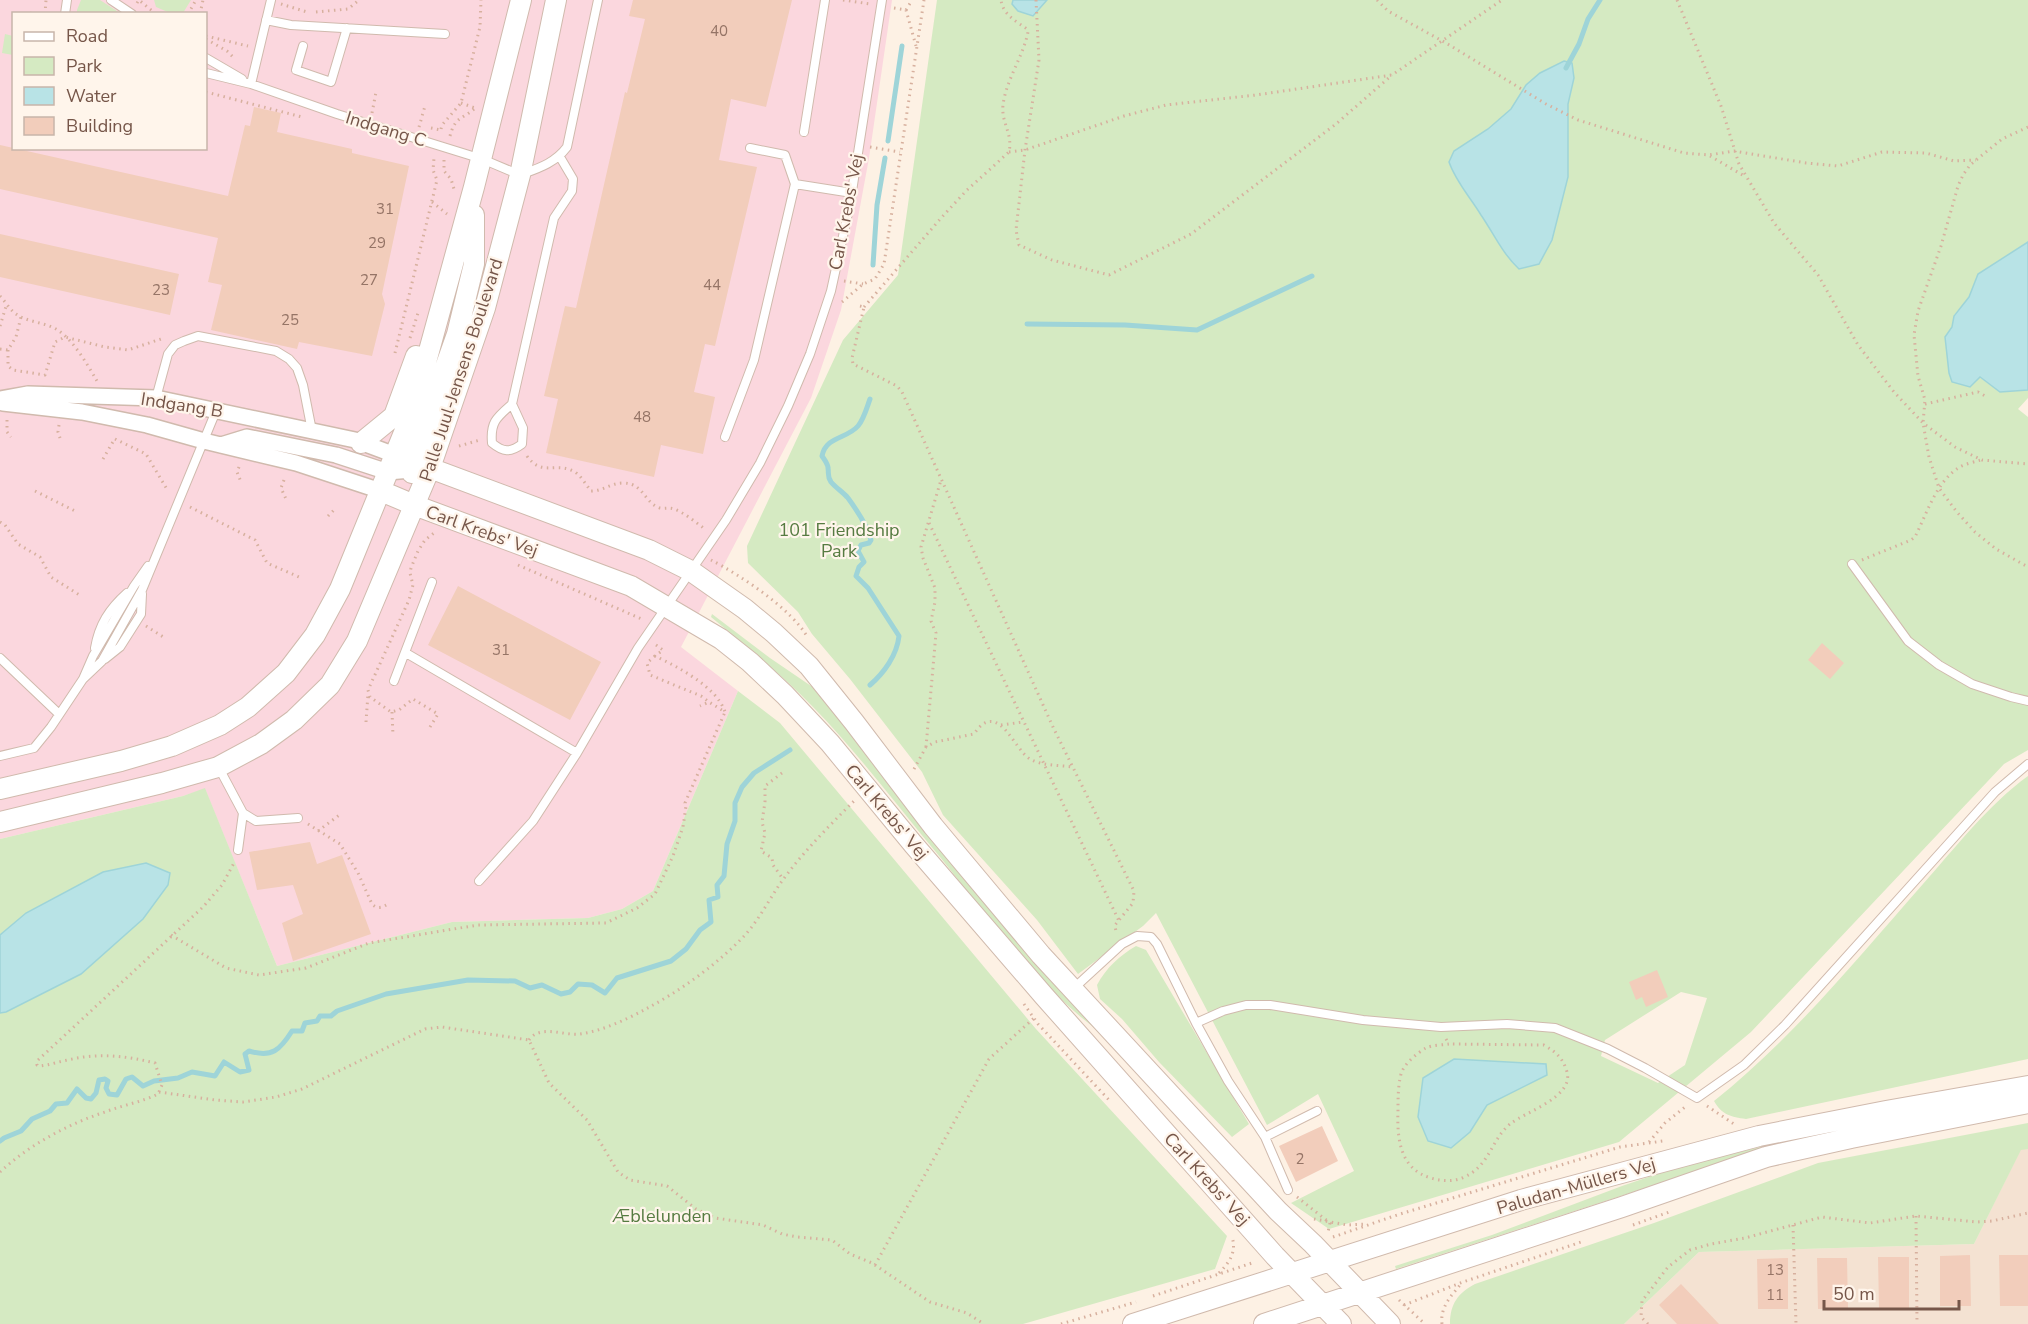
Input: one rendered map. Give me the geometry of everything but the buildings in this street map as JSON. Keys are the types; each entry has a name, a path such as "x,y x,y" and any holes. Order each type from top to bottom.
{"street":[{"name":"Palle Juul-Jensens Boulevard","path":"0,822 162,783 218,767 261,744 294,720 330,685 357,641 414,506 408,465 412,413 482,159 521,0"},
{"name":"Palle Juul-Jensens Boulevard","path":"0,789 99,767 172,746 220,725 248,707 286,673 315,635 340,590 381,490 408,465 485,308 520,174 556,0"},
{"path":"221,445 247,437 336,455 408,465 457,334 474,264 474,187"},
{"path":"361,443 394,416 419,349 449,282"},
{"name":"Indgang B","path":"0,401 28,394 156,398 361,443 408,465"},
{"path":"0,401 82,412 147,425 296,463 381,490"},
{"name":"Carl Krebs' Vej","path":"408,465 649,550 691,571 745,609 774,633 809,666 933,826 1072,990 1278,1211 1385,1320"},
{"name":"Carl Krebs' Vej","path":"381,490 414,506 632,586 721,639 785,695 830,743 913,844 1044,996 1292,1273 1341,1324"},
{"name":"Paludan-Müllers Vej","path":"1133,1324 1521,1200 1759,1136 1886,1110 2028,1086"},
{"name":"Paludan-Müllers Vej","path":"1264,1324 1622,1207 1766,1157 1861,1135 2028,1103"}],"lane":[{"path":"111,0 129,12"},
{"path":"251,84 271,0"},
{"path":"520,174 548,164 560,157 567,147 598,0"},
{"path":"804,132 825,0"},
{"name":"Carl Krebs' Vej","path":"691,571 716,536 760,463 810,354 833,280 852,193 882,0"},
{"path":"266,20 291,25 445,34"},
{"path":"303,46 296,70 331,82 347,27"},
{"path":"207,59 251,84"},
{"path":"207,73 251,84"},
{"name":"Indgang C","path":"251,84 447,147 520,174"},
{"path":"725,437 754,360 795,184 785,155 750,148"},
{"path":"512,404 523,428 522,444 513,451 501,450 492,443 490,431 496,418 512,404 554,218 572,191 573,179 560,157"},
{"path":"795,184 852,193"},
{"path":"156,398 168,354 175,345 198,336 276,351 289,359 297,368 303,385 312,431"},
{"path":"83,679 102,662 142,591 216,410"},
{"path":"0,756 34,748 83,679 93,656 134,586 155,557"},
{"path":"1852,564 1915,647 1939,665 1972,684 2028,701"},
{"path":"479,880 533,821 577,753 646,636 691,571"},
{"path":"394,681 432,582"},
{"path":"406,653 577,753"},
{"path":"0,658 59,714"},
{"path":"1196,1023 1223,1011 1246,1005 1270,1005 1363,1020 1441,1027 1507,1024 1555,1028 1608,1049 1697,1098 1743,1065 1785,1025 1995,792 2028,764"},
{"path":"218,767 243,813 256,821 298,818"},
{"path":"237,850 243,813"},
{"path":"1072,990 1122,944 1137,936 1151,937 1157,944 1228,1081 1265,1137 1288,1190"},
{"path":"1265,1137 1317,1111"}],"path":[{"path":"139,0 154,12"},
{"path":"271,0 311,13 348,9 359,0"},
{"path":"393,364 437,180 434,170 437,144 442,125 461,103 480,27 481,0"},
{"path":"906,10 912,0"},
{"path":"833,280 863,284 875,279 884,264 924,0"},
{"path":"1001,0 1007,15 1027,28 1028,32 1003,103 1004,120 1011,143 1008,152 966,191 893,276 862,307 852,358 853,364 897,386 902,392 1013,639 1134,891 1132,903 1115,925 1115,931 1122,944"},
{"path":"1036,0 1039,60 1025,150 1016,230 1019,245 1052,260 1109,275 1191,234 1336,124 1392,75 1502,0"},
{"path":"1377,0 1388,11 1441,40 1546,104 1578,120 1684,153 1708,155 1734,151 1838,166 1882,152 1926,153 1954,161 1976,160"},
{"path":"1677,0 1721,106 1734,151 1774,223 1818,275 1858,345 1894,392 1923,423 1955,447 1982,460"},
{"path":"207,36 250,46"},
{"path":"1008,152 1025,150 1124,116 1166,105 1256,95 1392,75"},
{"path":"207,92 306,118"},
{"path":"369,123 376,92"},
{"path":"453,197 451,179 444,171 443,165 447,147 453,125 459,118 472,111 477,103"},
{"path":"416,138 425,106"},
{"path":"2028,127 2002,139 1976,160 1963,175 1918,310 1914,335 1915,357 1925,404 1923,423 1929,457 1939,488 1976,532 1996,549 2028,567"},
{"path":"859,145 900,152"},
{"path":"1708,155 1748,178"},
{"path":"449,215 451,209"},
{"path":"0,296 14,314 43,322 58,330 90,369 106,396"},
{"path":"0,326 7,303"},
{"path":"409,339 420,308"},
{"path":"21,316 16,337 8,350 8,366 13,370 45,375 55,342 65,337 128,350 166,338 175,345"},
{"path":"0,349 8,350"},
{"path":"1925,404 1978,392 1987,398"},
{"path":"7,420 7,432 11,437"},
{"path":"59,422 58,432 61,441"},
{"path":"459,446 491,437"},
{"path":"115,439 146,454 171,497 198,513 255,540 267,563 299,577"},
{"path":"522,444 534,465 572,470 581,476 591,491 599,491 613,485 631,484 639,488 653,504 661,508 671,507 716,536"},
{"path":"1852,564 1916,537 1939,488 1947,477 1960,466 1982,460 2028,464"},
{"path":"239,467 237,472 241,482"},
{"path":"912,773 926,747 936,633 931,621 935,588 921,547 942,479"},
{"path":"284,480 281,488 286,499"},
{"path":"35,490 77,512"},
{"path":"328,516 336,508"},
{"path":"0,522 5,525 18,544 40,557 51,577 81,596"},
{"path":"928,523 1119,921"},
{"path":"417,551 424,540 434,533"},
{"path":"515,563 654,625"},
{"path":"142,624 165,638"},
{"path":"646,636 663,650 647,663 650,675 701,696 725,712"},
{"path":"171,935 226,968 259,975 306,968 369,943 478,925 606,923 637,908 655,894 673,856 683,827 685,803 725,712 722,703 697,680 655,656"},
{"path":"366,722 368,693"},
{"path":"700,706 709,702"},
{"path":"392,712 393,736"},
{"path":"926,747 934,742 974,734 986,722 995,723 1008,732 1025,756 1043,763 1073,766"},
{"path":"999,725 1023,722"},
{"path":"782,773 765,786 762,822 765,833 761,851 772,858 773,865 783,879"},
{"path":"529,1040 541,1032 579,1034 604,1028 644,1010 680,988 747,933 783,879 858,797"},
{"path":"318,831 342,813"},
{"path":"298,818 340,844 375,907 381,908 390,903"},
{"path":"0,1172 37,1145 69,1127 159,1092 162,1085 155,1063 130,1057 104,1055 74,1058 40,1066 37,1065 37,1061 203,907 222,885 236,859 237,850"},
{"path":"1021,999 1034,1018 1110,1101"},
{"path":"875,1265 988,1059 1034,1018"},
{"path":"159,1092 243,1102 276,1096 302,1089 425,1029 442,1027 529,1040"},
{"path":"1441,1027 1449,1044"},
{"path":"529,1040 549,1083 587,1120 618,1172 630,1180 667,1186 696,1209 715,1218 763,1225 782,1234 797,1237 832,1240 850,1254 875,1265 930,1302 967,1313 984,1324"},
{"path":"1449,1044 1544,1045 1556,1052 1564,1061 1568,1076 1556,1097 1510,1124 1498,1137 1488,1157 1478,1170 1461,1179 1442,1181 1427,1177 1413,1167 1402,1154 1397,1136 1398,1089 1402,1071 1412,1058 1427,1047 1449,1044"},
{"path":"1648,1143 1665,1123 1697,1098 1733,1124 1741,1126"},
{"path":"1288,1190 1330,1223"},
{"path":"1625,1227 1680,1209"},
{"path":"1648,1324 1641,1317 1642,1301 1668,1267 1690,1250 1822,1217 1870,1223 1916,1216 1977,1222 2028,1213"},
{"path":"1916,1216 1917,1324"},
{"path":"1308,1217 1347,1225 1372,1224"},
{"path":"1328,1233 1330,1223"},
{"path":"1793,1225 1796,1324"},
{"path":"1218,1274 1227,1265 1234,1251 1229,1229 1239,1237"},
{"path":"1385,1320 1419,1298 1592,1238"},
{"path":"1442,1324 1441,1318 1447,1299 1463,1282"}],"shaded area":[{"path":"0,0 892,0 869,158 841,310 811,398 681,647 738,691 653,891 622,909 588,918 452,922 277,966 205,789 0,839"},
{"path":"2021,1149 2028,1149 2028,1324 1624,1324 1699,1252 1974,1244"}],"green space":[{"path":"81,0 100,0 118,12 77,12"},
{"path":"154,0 191,0 184,12 168,12 156,7"},
{"name":"101 Friendship Park","path":"937,0 2028,0 2028,242 1978,274 1969,298 1954,315 1952,327 1979,377 2000,392 2028,390 2028,398 2018,409 2028,417 2028,750 2004,764 1751,1032 1619,1142 1329,1229 1291,1203 1354,1171 1318,1094 1267,1125 1156,913 1143,926 1078,974 1037,920 943,815 922,772 812,634 798,612 748,563 747,546 843,340 898,275","holes":["1681,992 1707,998 1685,1065 1658,1083 1601,1056 1605,1040"]},
{"path":"5,34 12,36 12,55 2,53"},
{"path":"712,614 814,688 1286,1230 1092,1026 1031,968 830,725 776,672 711,617"},
{"name":"Æblelunden","path":"738,691 780,723 1036,1029 1227,1236 1215,1269 1023,1324 0,1324 0,1013 81,974 143,919 26,913 0,935 0,839 183,796 205,788 277,966 452,922 588,918 622,909 653,891"},
{"path":"2028,776 2028,1059 1746,1119 1731,1116 1720,1109 1714,1101 1771,1051 1849,969 1973,827 2013,787"},
{"path":"1136,946 1146,950 1249,1124 1232,1137 1159,1062 1122,1019 1100,999 1097,985 1104,973"},
{"path":"1973,1103 1682,1176 1396,1269 1395,1266 1492,1235 1678,1167 1800,1137"},
{"path":"2028,1123 2028,1149 2021,1150 1974,1244 1699,1252 1624,1324 1450,1324 1456,1300 1475,1284 1654,1223 1818,1163"}],"water":[{"path":"1013,0 1047,0 1033,16 1018,11 1012,4"},
{"path":"1564,61 1572,63 1574,78 1568,104 1568,177 1552,240 1539,264 1519,269 1498,243 1459,183 1449,162 1454,151 1488,129 1511,109 1526,85 1540,73"},
{"path":"2028,242 2028,390 2000,392 1980,377 1970,387 1952,382 1945,337 1952,327 1954,316 1969,297 1978,274"},
{"path":"146,863 170,873 168,885 143,919 81,974 0,1013 0,935 26,913 103,872"},
{"path":"1454,1059 1546,1064 1547,1075 1487,1105 1470,1132 1451,1148 1428,1141 1418,1117 1423,1078"}],"waterway":[{"path":"1566,68 1579,44 1588,19 1600,0"},
{"path":"888,141 902,46"},
{"path":"873,265 877,205 885,158"},
{"path":"1027,324 1125,325 1197,330 1312,276"},
{"path":"870,399 858,426 832,441 822,456 827,465 830,480 851,502 865,524 871,540 861,545 858,551 864,562 859,567 856,576 868,588 899,636 896,650 889,663 870,685"},
{"path":"0,1141 21,1131 32,1119 50,1111 56,1104 67,1103 77,1089 86,1098 91,1099 96,1093 99,1080 108,1081 106,1088 109,1094 117,1095 126,1079 132,1077 143,1086 154,1081 178,1078 192,1072 215,1076 224,1062 240,1072 249,1070 245,1054 249,1051 264,1054 275,1051 292,1031 302,1031 305,1023 317,1021 320,1016 331,1016 337,1011 386,994 468,980 515,981 530,988 542,985 561,994 570,992 578,984 592,985 605,993 617,978 671,961 686,949 700,930 711,922 709,900 718,897 717,885 724,876 727,844 735,821 735,803 742,787 754,773 790,750"}]}
